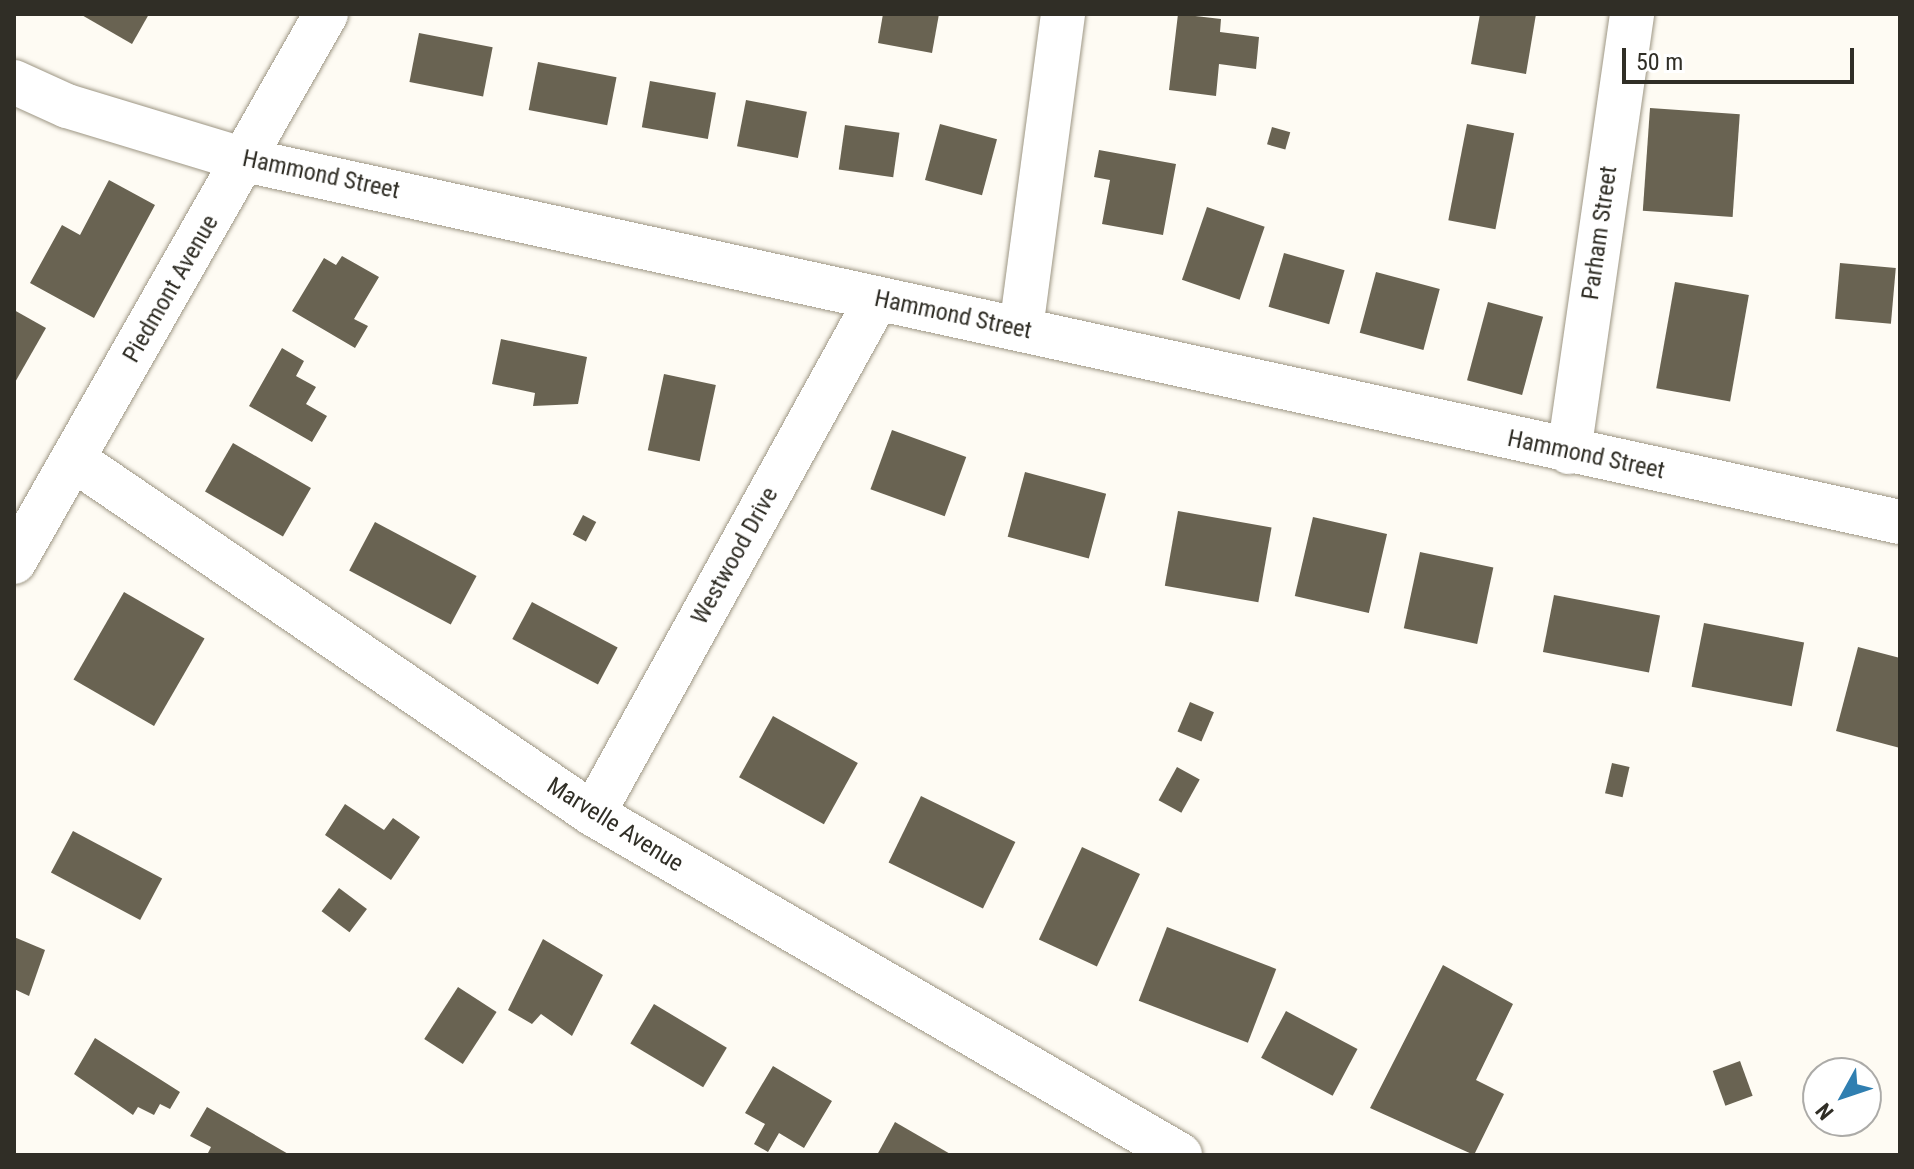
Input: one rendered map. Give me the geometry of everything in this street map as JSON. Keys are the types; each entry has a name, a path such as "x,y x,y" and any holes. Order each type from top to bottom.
{"street":[{"name":"Piedmont Avenue","path":"14,562 326,14"},
{"path":"1021,329 1063,14"},
{"name":"Parham Street","path":"1569,452 1632,14"},
{"name":"Hammond Street","path":"14,82 67,106 245,160 1900,522"},
{"name":"Westwood Drive","path":"593,814 877,299"},
{"name":"Marvelle Avenue","path":"73,459 593,814 1180,1155"}],"building":[{"path":"80,14 149,14 132,44"},
{"path":"883,14 939,14 932,53 878,43"},
{"path":"1178,14 1221,19 1220,32 1259,37 1256,69 1219,64 1216,96 1169,90"},
{"path":"1480,14 1536,14 1526,74 1471,64"},
{"path":"419,33 493,47 483,96 409,82"},
{"path":"538,62 617,77 607,125 529,110"},
{"path":"650,81 716,93 708,139 642,127"},
{"path":"746,100 807,112 798,158 737,146"},
{"path":"1650,108 1740,114 1733,217 1643,211"},
{"path":"940,124 997,139 982,195 925,180"},
{"path":"1467,124 1514,133 1495,229 1448,220"},
{"path":"845,125 899,133 893,177 839,170"},
{"path":"1272,127 1290,132 1285,150 1267,144"},
{"path":"1099,150 1176,164 1163,235 1102,224 1110,180 1094,177"},
{"path":"109,180 155,205 94,318 30,283 62,225 80,235"},
{"path":"1207,207 1265,227 1240,300 1182,280"},
{"path":"1284,253 1345,270 1329,324 1269,307"},
{"path":"342,256 379,277 354,319 368,326 355,348 292,311 324,258 336,265"},
{"path":"1840,263 1896,268 1891,324 1835,319"},
{"path":"1376,272 1440,289 1423,350 1360,333"},
{"path":"1675,282 1749,295 1730,401 1656,388"},
{"path":"1488,302 1543,317 1522,395 1467,380"},
{"path":"14,310 46,328 14,384"},
{"path":"501,339 587,357 578,404 533,406 535,393 492,384"},
{"path":"282,348 304,361 296,376 316,387 306,404 327,416 312,442 249,406"},
{"path":"664,374 716,385 700,461 648,450"},
{"path":"892,430 966,457 945,516 870,489"},
{"path":"233,443 311,488 283,536 205,491"},
{"path":"1025,472 1106,494 1089,558 1008,537"},
{"path":"1178,511 1272,527 1258,602 1165,586"},
{"path":"583,515 596,522 586,541 573,534"},
{"path":"1313,517 1387,534 1369,613 1295,596"},
{"path":"375,522 477,576 451,625 349,571"},
{"path":"1420,552 1493,568 1477,644 1404,628"},
{"path":"124,592 205,638 154,726 74,679"},
{"path":"1554,595 1660,616 1649,673 1543,652"},
{"path":"532,602 618,648 598,685 512,639"},
{"path":"1704,623 1804,642 1792,706 1692,687"},
{"path":"1858,647 1900,658 1900,748 1836,731"},
{"path":"1190,702 1214,712 1201,742 1177,731"},
{"path":"773,716 858,763 824,824 739,777"},
{"path":"1612,763 1630,767 1623,797 1605,793"},
{"path":"1177,767 1200,780 1181,813 1159,800"},
{"path":"921,796 1015,842 983,909 889,863"},
{"path":"345,804 384,830 393,818 420,837 391,880 325,835"},
{"path":"73,831 162,878 140,920 51,872"},
{"path":"1082,847 1140,874 1097,966 1039,939"},
{"path":"339,888 367,909 349,932 322,911"},
{"path":"1167,927 1276,969 1248,1043 1139,1001"},
{"path":"14,937 45,950 29,996 14,989"},
{"path":"543,939 603,975 572,1036 541,1014 532,1024 508,1010"},
{"path":"1443,965 1513,1004 1476,1080 1504,1094 1474,1155 1370,1108"},
{"path":"458,987 497,1012 463,1064 424,1039"},
{"path":"654,1004 727,1048 703,1087 630,1043"},
{"path":"1286,1011 1358,1049 1333,1096 1261,1058"},
{"path":"95,1038 180,1092 170,1109 160,1104 154,1115 138,1107 133,1115 74,1074"},
{"path":"1740,1061 1753,1096 1725,1106 1713,1071"},
{"path":"773,1066 832,1101 804,1148 779,1133 768,1152 754,1144 765,1124 745,1113"},
{"path":"207,1107 290,1155 207,1155 211,1147 190,1136"},
{"path":"895,1122 952,1155 877,1155"}]}
